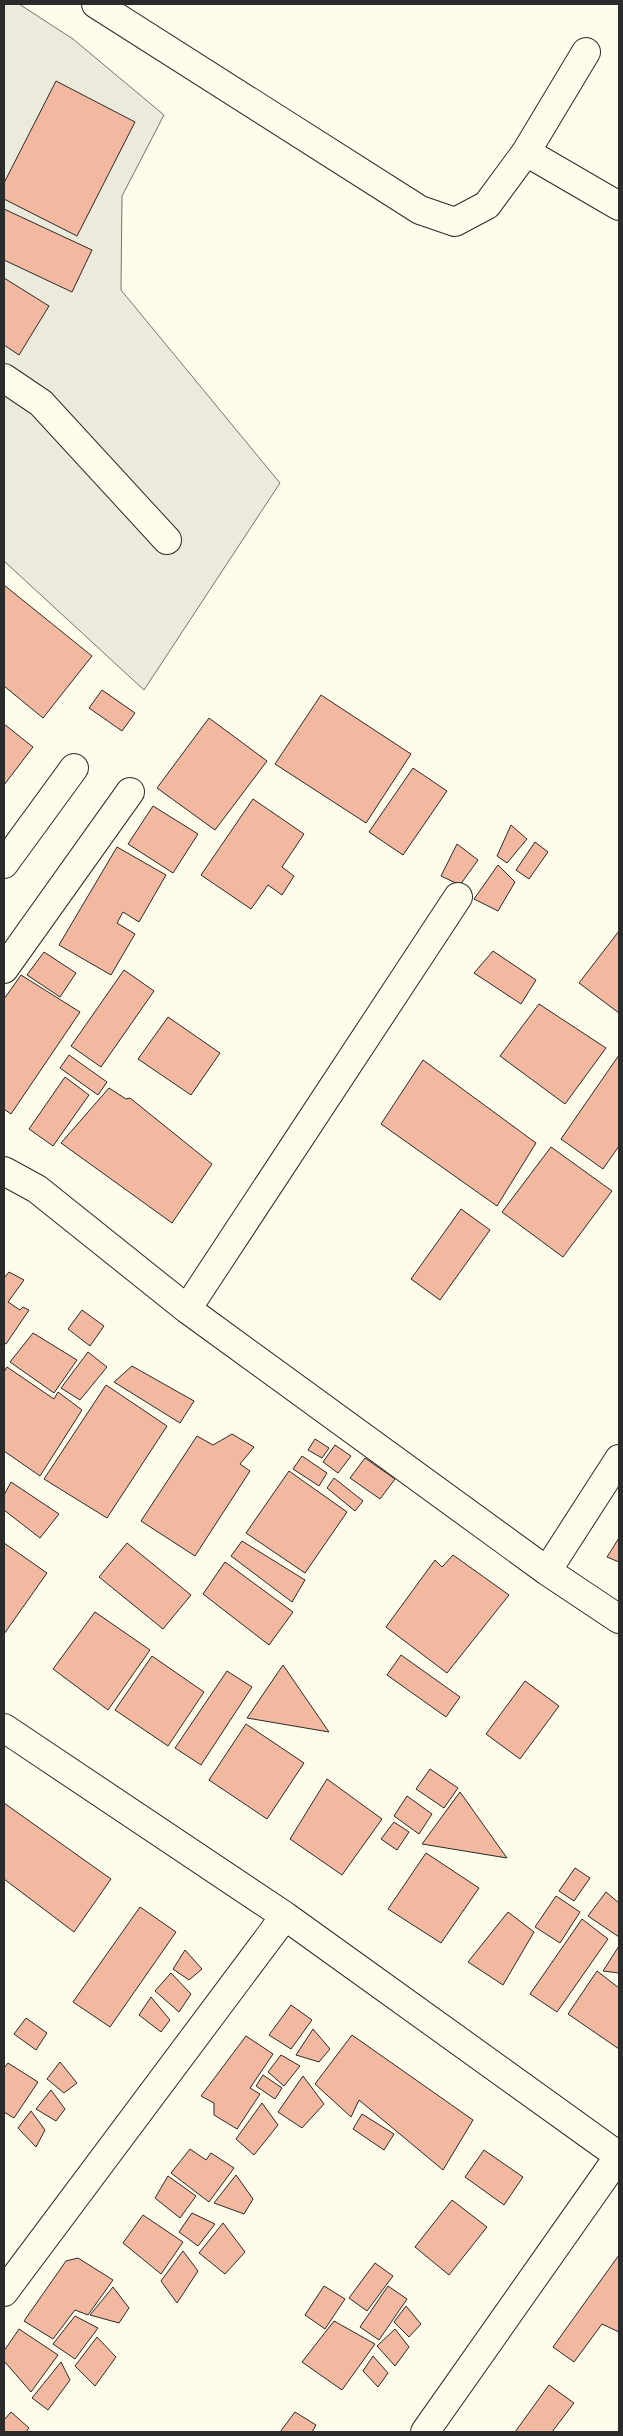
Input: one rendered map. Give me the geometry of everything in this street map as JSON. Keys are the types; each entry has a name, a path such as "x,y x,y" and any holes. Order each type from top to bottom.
{"street":[{"path":"96,4 404,200 429,213 455,222 487,206 526,152 586,52"},
{"path":"526,152 619,206"},
{"path":"4,378 41,403 167,540"},
{"path":"4,864 74,768"},
{"path":"4,969 130,792"},
{"path":"187,1309 458,897"},
{"path":"4,1171 37,1189 187,1309 547,1571 619,1619"},
{"path":"547,1571 619,1459"},
{"path":"4,1728 285,1916 619,2156 425,2432"},
{"path":"4,2292 285,1916"}],"shaded area":[{"path":"4,4 19,4 73,39 164,115 122,196 121,290 280,483 144,690 4,561"}],"building":[{"path":"56,81 135,122 77,236 4,199 4,183"},
{"path":"4,209 92,250 72,292 4,260"},
{"path":"4,278 49,306 19,355 4,345"},
{"path":"4,585 92,656 43,718 4,686"},
{"path":"102,690 135,713 122,731 89,708"},
{"path":"321,695 411,754 366,823 275,764"},
{"path":"209,718 267,761 215,830 157,788"},
{"path":"4,724 33,747 4,785"},
{"path":"413,768 447,791 403,855 369,832"},
{"path":"253,799 304,834 282,867 294,876 282,895 268,885 251,909 201,875"},
{"path":"153,806 198,834 173,873 128,844"},
{"path":"511,825 527,839 507,863 497,856"},
{"path":"535,842 548,852 529,879 516,870"},
{"path":"457,844 478,860 460,885 441,876"},
{"path":"117,847 166,875 139,922 123,912 117,923 135,934 111,975 59,945"},
{"path":"498,865 515,882 498,911 474,899"},
{"path":"619,931 619,1013 579,983"},
{"path":"493,951 536,980 521,1004 474,973"},
{"path":"44,952 76,973 60,997 27,975"},
{"path":"124,970 154,991 101,1067 71,1046"},
{"path":"21,975 80,1012 11,1114 4,1109 4,999"},
{"path":"539,1004 606,1048 565,1104 500,1056"},
{"path":"168,1017 220,1053 191,1095 138,1059"},
{"path":"69,1055 107,1082 98,1095 60,1068"},
{"path":"619,1055 619,1146 603,1169 561,1139"},
{"path":"423,1060 536,1143 497,1206 381,1124"},
{"path":"65,1077 89,1095 53,1146 29,1129"},
{"path":"109,1088 126,1099 130,1098 212,1164 172,1223 61,1143"},
{"path":"551,1147 612,1191 563,1257 502,1212"},
{"path":"461,1209 490,1230 440,1300 411,1279"},
{"path":"9,1272 24,1280 8,1302 20,1310 23,1307 29,1310 6,1344 4,1343 4,1278"},
{"path":"82,1310 104,1326 90,1346 68,1329"},
{"path":"33,1333 77,1360 54,1393 10,1362"},
{"path":"88,1352 107,1367 80,1400 61,1388"},
{"path":"132,1366 194,1401 180,1423 114,1382"},
{"path":"7,1367 54,1399 58,1392 82,1410 40,1476 4,1451 4,1372"},
{"path":"106,1385 167,1426 107,1518 44,1479"},
{"path":"232,1434 254,1447 240,1464 250,1471 195,1556 141,1521 197,1436 213,1445"},
{"path":"315,1439 329,1448 322,1458 308,1450"},
{"path":"335,1445 351,1456 338,1473 323,1462"},
{"path":"302,1456 327,1473 319,1486 293,1469"},
{"path":"365,1458 395,1479 380,1499 350,1478"},
{"path":"289,1471 347,1512 305,1573 246,1533"},
{"path":"334,1478 363,1501 355,1511 327,1488"},
{"path":"11,1482 59,1514 40,1538 4,1510 4,1495"},
{"path":"619,1538 619,1562 607,1557"},
{"path":"242,1541 305,1580 292,1602 231,1556"},
{"path":"4,1543 47,1573 4,1634"},
{"path":"127,1543 191,1595 163,1629 99,1577"},
{"path":"453,1555 509,1595 447,1673 386,1627 435,1560 442,1567"},
{"path":"225,1562 293,1612 269,1645 203,1594"},
{"path":"95,1612 150,1650 108,1710 53,1669"},
{"path":"401,1655 460,1697 446,1717 387,1675"},
{"path":"152,1656 204,1692 168,1746 115,1710"},
{"path":"283,1665 329,1732 247,1718"},
{"path":"227,1671 252,1687 201,1765 175,1748"},
{"path":"525,1681 559,1706 520,1759 486,1734"},
{"path":"246,1724 304,1763 267,1819 209,1780"},
{"path":"430,1769 458,1788 444,1808 416,1789"},
{"path":"327,1779 382,1819 342,1875 290,1839"},
{"path":"460,1792 507,1858 422,1844"},
{"path":"407,1796 432,1814 419,1834 394,1816"},
{"path":"4,1803 111,1879 74,1932 4,1879"},
{"path":"394,1822 409,1832 397,1850 381,1839"},
{"path":"426,1853 479,1888 441,1943 388,1909"},
{"path":"575,1868 590,1878 574,1901 559,1891"},
{"path":"606,1892 619,1903 619,1937 588,1916"},
{"path":"556,1896 580,1912 560,1943 535,1927"},
{"path":"140,1907 176,1932 110,2027 73,2002"},
{"path":"508,1912 534,1932 503,1985 468,1962"},
{"path":"582,1919 608,1939 557,2012 530,1994"},
{"path":"619,1946 619,1973 603,1971"},
{"path":"185,1950 202,1969 189,1980 173,1969"},
{"path":"597,1971 619,1988 619,2049 568,2014"},
{"path":"171,1973 191,1994 179,2012 155,1991"},
{"path":"151,1997 170,2020 161,2032 139,2015"},
{"path":"291,2005 312,2020 291,2049 269,2035"},
{"path":"26,2018 47,2033 36,2050 14,2034"},
{"path":"313,2029 330,2049 319,2062 296,2055"},
{"path":"352,2035 473,2120 443,2170 359,2100 351,2117 315,2084"},
{"path":"246,2036 273,2054 250,2088 260,2094 237,2129 214,2115 214,2103 201,2096"},
{"path":"281,2055 300,2066 284,2086 268,2072"},
{"path":"60,2062 77,2083 64,2093 47,2079"},
{"path":"8,2063 38,2082 14,2118 4,2112 4,2068"},
{"path":"263,2075 282,2088 275,2099 256,2086"},
{"path":"303,2076 324,2104 302,2128 278,2112"},
{"path":"51,2090 65,2109 56,2121 36,2109"},
{"path":"262,2103 278,2125 254,2155 236,2139"},
{"path":"31,2111 45,2130 36,2147 18,2128"},
{"path":"362,2114 394,2134 384,2150 353,2129"},
{"path":"190,2149 206,2160 211,2153 234,2168 209,2202 171,2173"},
{"path":"484,2150 523,2177 504,2205 465,2177"},
{"path":"236,2175 253,2199 244,2214 214,2203"},
{"path":"168,2176 196,2196 180,2218 155,2198"},
{"path":"452,2200 487,2227 449,2275 415,2247"},
{"path":"192,2213 215,2224 198,2246 179,2232"},
{"path":"143,2215 183,2242 161,2274 123,2243"},
{"path":"223,2223 245,2252 225,2274 199,2253"},
{"path":"183,2251 198,2271 177,2303 161,2281"},
{"path":"619,2255 619,2332 602,2324 574,2362 553,2347"},
{"path":"78,2258 113,2280 88,2315 75,2310 53,2339 24,2321 66,2261"},
{"path":"375,2263 393,2276 367,2311 349,2298"},
{"path":"324,2286 345,2299 325,2329 305,2315"},
{"path":"388,2286 407,2299 379,2340 360,2327"},
{"path":"113,2287 129,2308 119,2323 90,2315"},
{"path":"406,2306 421,2324 409,2337 394,2322"},
{"path":"75,2316 98,2328 75,2359 53,2344"},
{"path":"334,2321 375,2344 342,2390 302,2362"},
{"path":"19,2329 58,2355 31,2392 4,2361 4,2351"},
{"path":"395,2329 409,2347 395,2366 377,2346"},
{"path":"97,2337 116,2357 95,2386 75,2366"},
{"path":"373,2356 388,2373 378,2387 363,2371"},
{"path":"61,2362 70,2380 48,2410 32,2398"},
{"path":"549,2385 574,2403 552,2432 515,2432"},
{"path":"11,2412 29,2428 26,2432 4,2432 4,2420"},
{"path":"295,2412 316,2425 312,2432 280,2432"}]}
